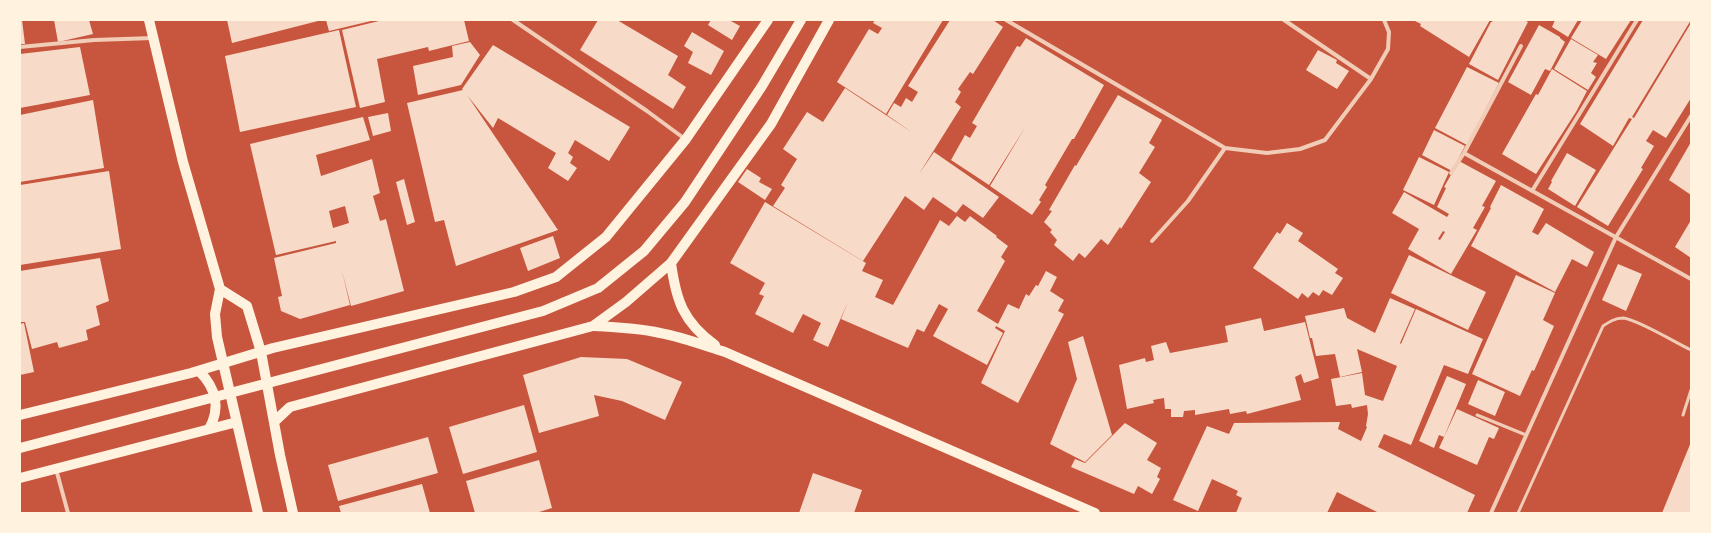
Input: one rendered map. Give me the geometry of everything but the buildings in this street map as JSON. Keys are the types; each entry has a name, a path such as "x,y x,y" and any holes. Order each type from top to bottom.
{"main road":[{"path":"149,20 183,162 220,289 215,314 217,337 258,513"},
{"path":"20,415 199,371 261,352 514,292 556,277 606,237 686,139 768,20"},
{"path":"20,448 543,311 598,288 644,251 685,202 762,86 801,20"},
{"path":"593,326 626,302 671,262 771,124 829,20"},
{"path":"671,262 674,290 685,315 703,336 725,352"},
{"path":"220,289 246,306 261,352 280,455 293,513"},
{"path":"274,421 290,407 593,326 626,328 660,333 693,341 725,352 1095,513"},
{"path":"199,371 211,385 216,398 216,412 210,429"},
{"path":"20,478 237,422"}],"street":[{"path":"513,20 686,139"},
{"path":"1006,20 1225,148 1267,153 1300,149 1325,140 1370,79 1388,49 1389,32 1384,20"},
{"path":"1284,20 1370,79"},
{"path":"1532,191 1637,20"},
{"path":"20,47 94,40 153,38"},
{"path":"1451,173 1464,153 1521,46"},
{"path":"1491,513 1616,237 1691,116"},
{"path":"1152,242 1188,201 1225,148"},
{"path":"1464,153 1691,279"},
{"path":"55,468 68,513"}],"lane":[{"path":"1518,513 1603,326 1612,320 1623,318 1691,350"},
{"path":"1682,415 1691,390"},
{"path":"1477,415 1526,434"}]}
